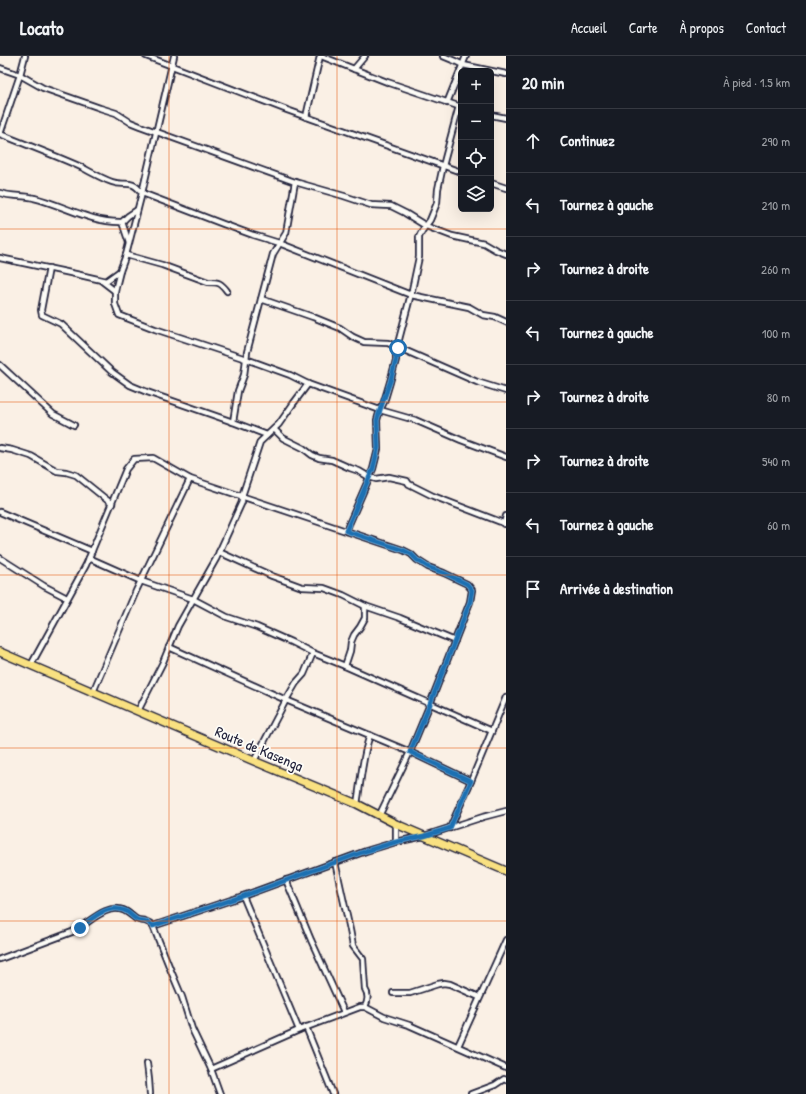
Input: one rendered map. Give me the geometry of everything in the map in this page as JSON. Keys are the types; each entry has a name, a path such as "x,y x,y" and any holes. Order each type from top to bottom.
{"highway":[{"name":"Route de Kasenga","path":"0,652 357,804 396,824 506,871"}],"street":[{"path":"25,56 0,134 56,156 113,183 137,186 142,193 223,224 279,243 411,295 470,307 482,315 495,317 506,322"},
{"path":"146,56 306,117 458,171"},
{"path":"174,56 129,245 115,291 115,304 119,315 155,329 290,375 308,384 380,410 415,420 461,440 506,457"},
{"path":"306,117 320,56 387,82 458,106"},
{"path":"354,69 365,56"},
{"path":"443,56 463,65 506,74"},
{"path":"447,103 466,56"},
{"path":"0,68 20,75 43,88 116,113 130,122 157,132 295,182 371,205 391,206 426,226 452,236 484,244 506,254"},
{"path":"346,531 376,459 378,436 377,420 396,360 396,351 411,295 419,257 419,237 430,220 437,203 438,188 443,166 458,114"},
{"path":"494,116 506,118"},
{"path":"233,422 238,391 244,375 247,352 273,254 286,233 295,182"},
{"path":"494,184 506,188"},
{"path":"0,193 10,196 33,198 94,218 114,222 122,222 137,210"},
{"path":"122,222 129,245"},
{"path":"126,255 162,265 208,282 216,282 221,284 227,291"},
{"path":"0,258 106,281 120,271"},
{"path":"49,268 41,310 42,315 60,324 112,372 130,385 147,392 267,435"},
{"path":"101,280 115,291"},
{"path":"261,299 314,317 340,328 352,337 364,342 388,343 477,382 506,391"},
{"path":"0,365 53,414 74,425"},
{"path":"138,711 163,662 178,626 219,552 242,502 242,496 262,439 281,421 308,384"},
{"path":"274,429 282,438 303,448 312,455 318,458 332,460 360,471 369,478 376,480 389,476 407,481 409,484 433,496 505,524 506,516"},
{"path":"0,448 31,456 57,471 76,475 112,504"},
{"path":"31,665 89,558 126,469 134,459 153,458 190,479 403,550 428,567 467,584 472,590 470,602 430,704 410,752 379,816"},
{"path":"93,692 141,581 190,479"},
{"path":"0,512 92,551"},
{"path":"219,552 272,576 302,586 324,588 365,606 400,618 455,641"},
{"path":"0,558 44,586 67,598"},
{"path":"89,558 141,581 193,599 227,617 257,627 492,731"},
{"path":"345,666 350,651 351,642 364,618 365,606"},
{"path":"169,647 286,700 370,734 471,781"},
{"path":"254,761 286,700 296,683 304,674 313,653"},
{"path":"450,828 506,697"},
{"path":"357,804 362,764 370,734"},
{"path":"153,926 396,842 424,836 506,811"},
{"path":"396,824 396,842"},
{"path":"335,862 353,946 361,956 364,964 365,989 367,992 367,1002 365,1007"},
{"path":"286,880 311,940 344,1012"},
{"path":"243,896 299,1030"},
{"path":"0,959 72,932 96,916 112,909 124,910 136,919 145,921 153,926 182,997 192,1029 211,1069 220,1094"},
{"path":"458,1046 506,940"},
{"path":"393,993 410,993 444,983 450,984 479,997"},
{"path":"211,1069 306,1027 360,1007 365,1007 384,1017 409,1025 506,1068"},
{"path":"306,1027 333,1094"},
{"path":"147,1064 150,1094"},
{"path":"471,1094 495,1085 504,1079 506,1080"}],"route":[{"path":"80,928 96,916 112,909 124,910 136,919 145,921 153,926 243,896 366,851 450,828 471,781 410,752 470,602 472,590 461,580 428,567 403,550 346,531 376,459 378,448 377,420 390,382 396,360 396,351 398,348"}]}
